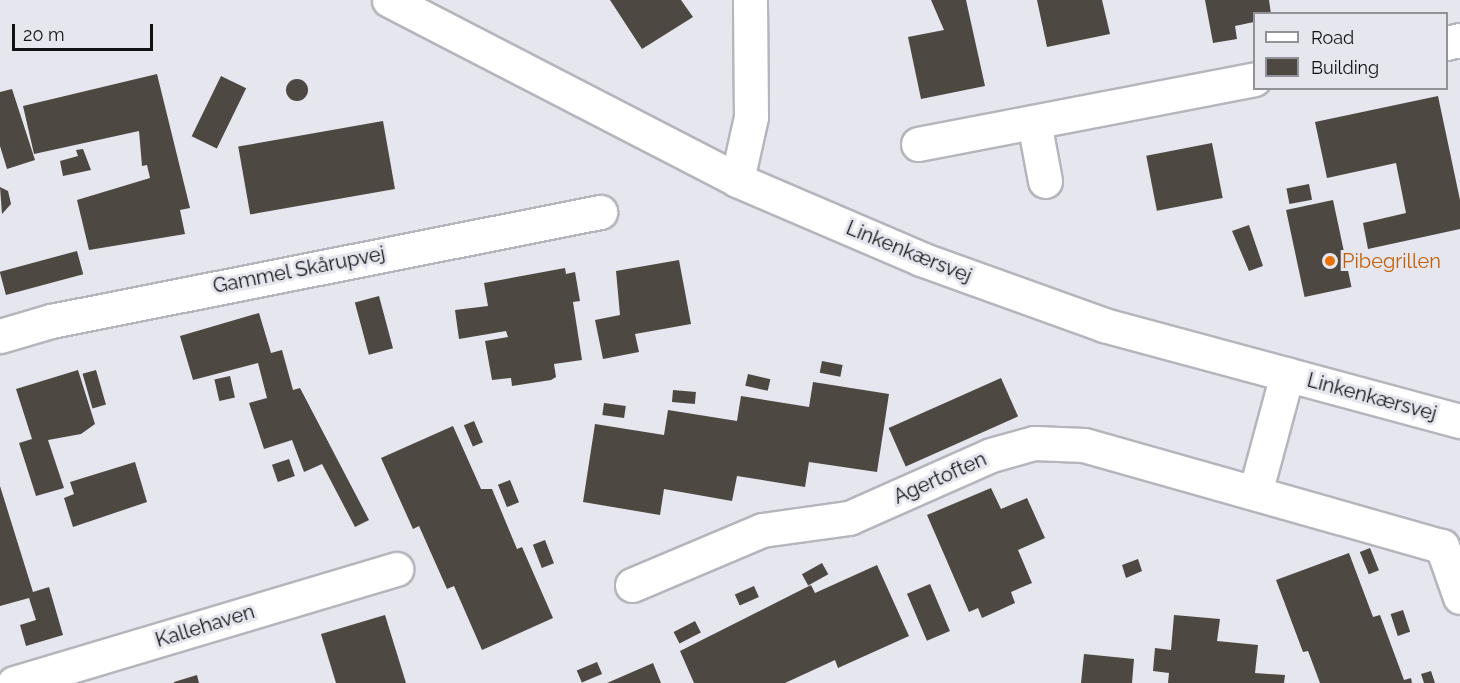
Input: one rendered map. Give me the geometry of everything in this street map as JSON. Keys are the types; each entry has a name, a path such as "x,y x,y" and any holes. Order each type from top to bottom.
{"street":[{"name":"Linkenkærsvej","path":"389,0 737,180 921,259 1104,325 1460,421"},
{"path":"737,180 751,117 750,0"},
{"path":"918,144 1253,80"},
{"path":"1034,122 1045,181"},
{"name":"Gammel Skårupvej","path":"0,336 97,311 600,212"},
{"path":"1255,493 1287,374"},
{"name":"Agertoften","path":"632,585 762,530 849,518 991,455 1034,443 1084,445 1442,546 1460,597"},
{"name":"Kallehaven","path":"14,683 396,568"}],"building":[{"path":"610,0 681,0 693,17 642,49"},
{"path":"931,0 966,0 985,86 921,99 908,37 944,30"},
{"path":"1037,0 1102,0 1110,34 1047,47"},
{"path":"1205,0 1269,0 1271,12 1253,12 1253,22 1235,26 1237,39 1213,43"},
{"path":"157,74 190,208 180,210 185,234 89,250 77,200 150,178 147,165 142,166 139,131 34,154 23,106"},
{"path":"221,76 246,88 217,148 192,136"},
{"path":"297,79 305,82 308,90 305,98 297,101 289,98 286,90 289,82"},
{"path":"12,89 35,160 7,169 0,146 0,92"},
{"path":"1438,96 1460,200 1460,229 1368,249 1363,223 1406,213 1396,163 1327,178 1315,122"},
{"path":"383,121 395,189 250,214 238,147"},
{"path":"1212,143 1223,198 1157,211 1146,156"},
{"path":"83,149 91,170 63,176 60,161 78,156 76,150"},
{"path":"1309,184 1312,200 1289,204 1286,188"},
{"path":"0,187 8,191 11,204 2,214"},
{"path":"1333,200 1352,287 1305,297 1286,210"},
{"path":"1249,225 1263,266 1249,271 1232,231"},
{"path":"77,251 83,274 6,295 0,272"},
{"path":"679,260 691,324 635,334 639,352 603,359 595,320 620,315 616,271"},
{"path":"565,268 566,274 575,272 580,301 573,302 582,360 554,364 556,377 551,380 512,386 511,378 492,380 485,341 508,337 506,331 459,339 455,310 488,306 484,283"},
{"path":"379,296 393,348 369,355 355,302"},
{"path":"259,313 271,353 282,350 293,390 300,388 369,520 355,527 322,464 304,472 292,440 264,449 249,403 267,398 258,363 193,380 180,336"},
{"path":"822,361 843,365 840,377 820,373"},
{"path":"78,370 95,424 81,434 48,440 64,488 36,496 19,443 32,439 16,389"},
{"path":"96,370 106,405 92,408 83,374"},
{"path":"748,374 770,379 768,391 745,386"},
{"path":"230,376 235,397 219,401 214,380"},
{"path":"1001,378 1018,416 906,466 889,428"},
{"path":"813,382 889,394 877,472 809,462 805,487 737,476 732,501 664,489 660,515 583,502 595,424 664,435 668,410 737,421 741,396 809,407"},
{"path":"673,390 696,392 695,404 672,402"},
{"path":"604,403 626,406 624,418 602,415"},
{"path":"474,421 483,442 473,446 464,425"},
{"path":"453,426 481,489 492,489 517,549 522,547 553,618 482,650 454,586 447,589 419,526 413,529 381,458"},
{"path":"289,459 295,476 278,482 272,465"},
{"path":"135,462 147,502 73,527 64,498 74,494 70,482"},
{"path":"510,480 519,502 507,507 498,485"},
{"path":"0,486 33,592 49,587 63,635 26,646 20,625 36,620 29,598 0,606"},
{"path":"991,488 1001,509 1027,498 1045,538 1018,550 1032,583 1011,592 1015,603 982,618 978,608 969,612 927,515"},
{"path":"545,540 554,563 542,568 533,545"},
{"path":"1370,548 1379,570 1369,574 1360,552"},
{"path":"1349,553 1373,617 1380,615 1404,680 1411,678 1412,683 1320,683 1308,651 1303,652 1276,580"},
{"path":"1138,559 1142,571 1126,578 1122,565"},
{"path":"822,563 828,574 808,586 802,574"},
{"path":"877,565 909,636 838,668 835,660 785,683 694,683 680,651 811,585 815,593"},
{"path":"930,584 950,631 927,641 907,594"},
{"path":"754,586 759,597 740,606 735,595"},
{"path":"1403,610 1410,632 1398,636 1391,614"},
{"path":"385,615 406,683 336,683 321,634"},
{"path":"1174,615 1220,619 1217,641 1258,645 1255,673 1285,675 1284,683 1168,683 1169,673 1153,671 1155,648 1171,650"},
{"path":"695,621 701,633 680,643 674,632"},
{"path":"1084,654 1134,659 1132,683 1081,683"},
{"path":"597,662 602,674 582,683 577,671"},
{"path":"653,663 661,683 607,683"},
{"path":"1431,671 1435,683 1424,683 1421,674"},
{"path":"197,675 199,683 174,683 174,682"}],"place":[{"name":"Pibegrillen","path":"1330,261"}]}
